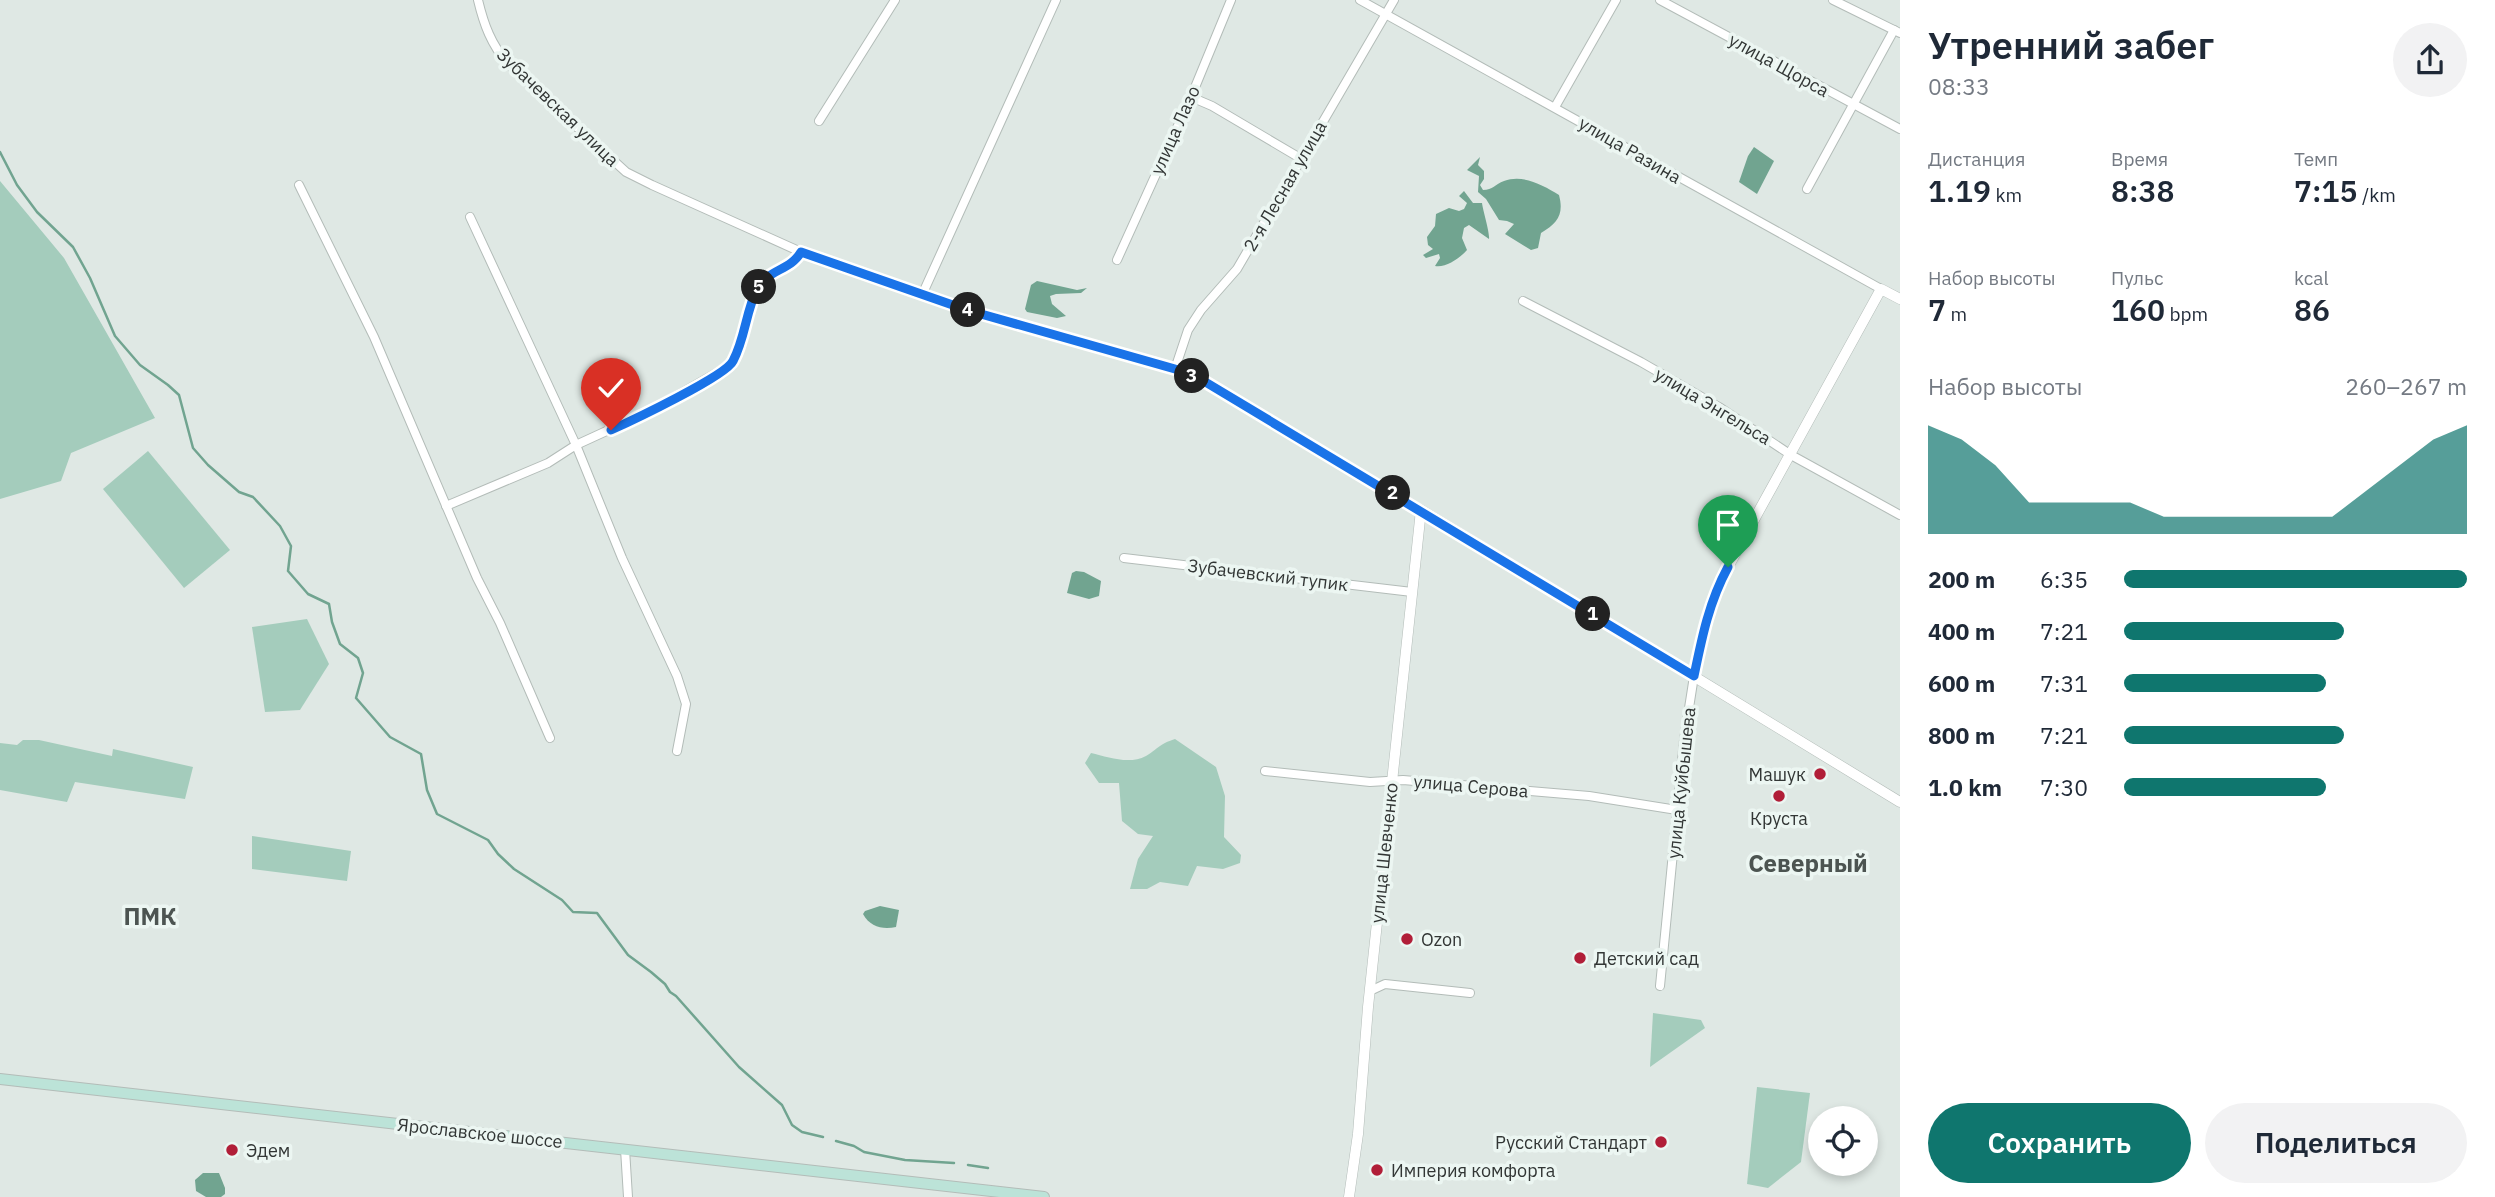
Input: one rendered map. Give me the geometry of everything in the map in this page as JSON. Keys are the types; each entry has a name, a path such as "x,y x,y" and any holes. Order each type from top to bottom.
{"main road":[{"name":"Ярославское шоссе","path":"0,1079 625,1149 961,1192 1044,1197"}],"street":[{"name":"Зубачевская улица","path":"478,0 485,28 494,46 508,64 626,172 801,252 922,295 1175,369 1207,383 1900,802"},
{"path":"819,121 895,0"},
{"path":"922,295 1056,0"},
{"name":"улица Лазо","path":"1117,260 1191,97 1231,0"},
{"name":"улица Разина","path":"1360,0 1900,299"},
{"name":"2-я Лесная улица","path":"1175,369 1188,330 1201,310 1237,269 1394,0"},
{"path":"1555,107 1616,0"},
{"name":"улица Щорса","path":"1660,0 1900,129"},
{"path":"1807,189 1897,32 1833,0"},
{"path":"1191,97 1212,106 1300,159"},
{"path":"299,186 374,337 550,738"},
{"path":"470,217 576,445 622,558 677,676 686,704 677,751"},
{"path":"446,506 548,463 576,445 650,411 732,364 757,289 769,275 795,263 801,252"},
{"name":"улица Куйбышева","path":"1660,986 1684,740 1706,619 1715,591 1881,289"},
{"name":"улица Энгельса","path":"1524,301 1663,375 1791,455 1900,515"},
{"name":"улица Шевченко","path":"1349,1197 1358,1134 1391,781 1421,510"},
{"name":"Зубачевский тупик","path":"1124,558 1412,592"},
{"name":"улица Серова","path":"1265,771 1370,782 1391,781 1589,796 1677,810"},
{"path":"1370,991 1385,984 1471,993"},
{"path":"625,1149 628,1197"}],"shaded area":[{"path":"1754,147 1774,161 1757,194 1739,182"},
{"path":"1480,157 1478,165 1484,171 1484,179 1480,185 1483,190 1504,181 1518,179 1540,184 1559,195 1560,213 1552,226 1541,233 1538,248 1531,250 1505,234 1514,224 1499,220 1486,199 1478,192 1479,176 1467,170"},
{"path":"0,181 64,258 155,418 71,453 61,481 0,499"},
{"path":"1464,191 1473,203 1482,203 1489,239 1469,225 1464,228 1462,238 1467,250 1452,262 1435,266 1440,258 1439,254 1426,258 1423,255 1433,249 1428,245 1427,237 1435,226 1436,214 1449,208 1459,211 1464,209 1467,203 1459,196"},
{"path":"1037,281 1077,290 1087,288 1081,293 1050,296 1052,304 1066,316 1057,318 1027,312 1025,309 1031,285"},
{"path":"148,451 230,550 184,588 103,489"},
{"path":"1076,571 1101,581 1099,596 1089,599 1067,593 1072,573"},
{"path":"307,619 329,664 300,710 265,712 252,627"},
{"path":"1175,739 1216,767 1225,796 1224,837 1241,855 1240,863 1223,869 1197,866 1188,886 1160,882 1147,889 1130,889 1138,859 1153,836 1138,834 1122,821 1119,783 1099,783 1085,763 1091,753 1118,759 1139,759"},
{"path":"23,740 39,740 112,756 113,749 193,767 185,799 75,782 67,802 0,790 0,743 17,745"},
{"path":"252,836 351,851 347,881 252,869"},
{"path":"880,906 899,910 896,927 877,926 869,922 863,914"},
{"path":"1653,1013 1701,1020 1705,1028 1650,1067"},
{"path":"1757,1087 1810,1093 1801,1162 1768,1188 1747,1184"},
{"path":"203,1173 219,1173 225,1194 221,1197 206,1197 196,1191 195,1180"}],"waterway":[{"path":"0,152 17,185 37,212 73,247 90,278 115,336 140,365 179,395 193,448 239,492 253,497 280,526 291,546 288,571 308,594 329,604 340,644 358,658 363,673 356,698 390,737 421,754 427,790 437,814 488,840 514,869 562,900 573,912 597,913 628,955 665,984 739,1067 782,1105 792,1125 802,1132 823,1137"},
{"path":"836,1141 864,1152 905,1160 954,1163"},
{"path":"968,1165 988,1168"}],"place":[{"name":"Машук","path":"1820,774"},
{"name":"Круста","path":"1779,796"},
{"name":"Ozon","path":"1407,939"},
{"name":"Детский сад","path":"1580,958"},
{"name":"Русский Стандарт","path":"1661,1142"},
{"name":"Эдем","path":"232,1150"},
{"name":"Империя комфорта","path":"1377,1170"}],"district":[{"name":"Северный","path":"1808,863"},
{"name":"ПМК","path":"150,916"}],"route":[{"path":"611,430 704,382 732,364 757,289 769,275 795,263 801,252 967,310 1175,369 1207,383 1694,676 1706,619 1715,591 1728,567"}]}
